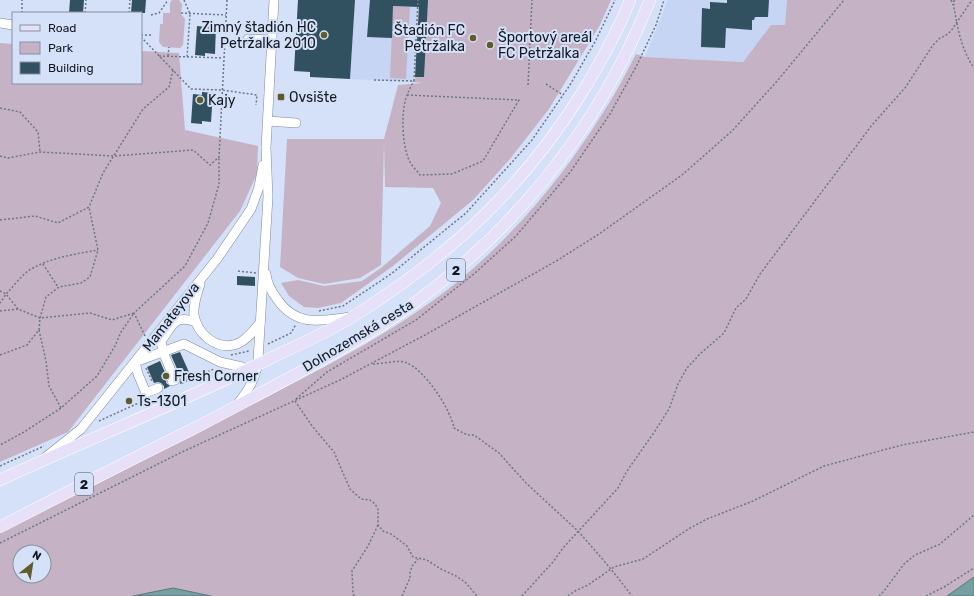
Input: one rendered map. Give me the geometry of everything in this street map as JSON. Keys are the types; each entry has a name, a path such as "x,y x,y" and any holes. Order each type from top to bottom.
{"main road":[{"name":"Dolnozemská cesta","path":"0,480 38,462 167,407 253,368 305,342 353,316 398,286 453,245 488,213 529,168 556,133 598,66 618,28 630,0"},
{"name":"Dolnozemská cesta","path":"0,527 235,407 353,342 395,316 456,270 503,227 551,172 581,132 617,70 650,0"}],"street":[{"name":"Mamateyova","path":"38,462 81,429 201,279 229,242 251,209 259,187 266,148 274,0"},
{"path":"0,24 12,25"},
{"path":"248,39 272,40"},
{"path":"268,121 296,123"},
{"name":"Mamateyova","path":"235,407 251,385 256,375 253,368 260,323 268,196 266,148"},
{"path":"264,262 267,280 272,291 281,305 293,315 303,319 315,321 353,316"},
{"path":"201,279 194,308 196,322 200,331 206,337 220,344 236,344 250,334 260,323"},
{"path":"172,381 176,380 163,352 161,341 180,319 183,318 196,322"},
{"path":"198,351 206,337"},
{"path":"157,388 146,393 135,362 184,344 220,362 253,368"}],"path":[{"path":"22,0 22,12"},
{"path":"85,12 86,0"},
{"path":"129,12 130,0"},
{"path":"151,15 159,13 168,0"},
{"path":"184,0 190,14 188,57"},
{"path":"0,445 24,432 61,408 97,376 115,346 121,332 134,313 185,266 208,223 219,184 227,0"},
{"path":"407,95 519,100 483,161 452,174 420,174 410,162 404,141 403,122 407,95 414,81 418,0"},
{"path":"528,85 532,0"},
{"path":"318,311 343,306 390,274 466,213 532,140 563,95 596,40 615,0"},
{"path":"0,543 182,452 319,390 371,364 558,260 599,234 682,174 710,151 752,109 844,0"},
{"path":"951,0 955,7"},
{"path":"954,0 957,24 964,49 974,68"},
{"path":"522,596 553,562 563,548 618,488 627,471 669,409 678,384 687,368 701,353 724,333 736,308 746,299 760,274 851,152 904,88 933,45 940,38 951,31 972,0"},
{"path":"181,13 226,15"},
{"path":"142,36 151,35 151,33"},
{"path":"142,37 191,89 222,90 257,95 256,105"},
{"path":"168,47 168,56"},
{"path":"159,56 224,58"},
{"path":"61,408 49,386 46,360 39,330 40,318 46,297 59,287 81,283 90,277 98,250 89,207 103,173 143,108 169,87 173,70"},
{"path":"374,80 414,81"},
{"path":"546,84 563,95"},
{"path":"0,108 20,112 38,132 40,152"},
{"path":"0,156 8,158 40,152 114,156 193,150 210,165 220,157"},
{"path":"0,220 35,216 58,224 89,207"},
{"path":"0,303 6,294 27,272 42,264 71,255 98,250"},
{"path":"42,264 59,287"},
{"path":"238,271 263,273"},
{"path":"0,291 6,294 18,309"},
{"path":"0,311 18,309 40,318 90,313 112,320 134,313"},
{"path":"134,313 149,344"},
{"path":"0,355 27,345 39,330"},
{"path":"371,364 406,363 416,368 446,406 453,421 454,428 468,435 474,435 499,453 526,483 578,532 632,596"},
{"path":"146,366 157,388"},
{"path":"295,401 312,426 334,452 350,489 361,499 370,500 378,509 378,525 368,546 352,571 351,596"},
{"path":"568,596 611,570 626,563 644,559 706,519 753,501 824,466 902,445 974,432"},
{"path":"0,466 46,445"},
{"path":"879,596 904,564 915,555 940,544 974,516"},
{"path":"378,525 383,531 391,534 407,546 413,557 427,560 456,576 465,582 477,596"},
{"path":"402,596 410,578 412,566 418,559"},
{"path":"926,596 944,587 974,568"}],"shaded area":[{"path":"355,0 419,0 415,82 350,79"},
{"path":"668,0 787,0 785,25 753,48 743,62 645,57"},
{"path":"974,577 974,596 947,596"},
{"path":"173,588 211,596 133,596"}],"green space":[{"path":"172,0 179,0 182,4 181,14 185,19 183,45 180,48 163,47 159,42 160,24 163,24 163,13 170,13 170,3"},
{"path":"419,0 611,0 600,25 549,109 510,159 473,200 393,266 341,303 318,308 304,307 289,296 281,283 298,280 324,286 362,281 381,268 430,226 441,203 433,188 385,187 384,143 381,265 360,278 324,284 298,278 280,267 287,139 384,139 398,85 421,83 415,82"},
{"path":"787,0 974,0 974,577 947,596 211,596 173,588 133,596 0,596 0,532 270,395 369,342 432,301 461,279 489,254 521,221 565,168 613,97 636,54 645,57 743,62 771,25 785,25"},
{"path":"393,6 410,7 406,79 390,78"},
{"path":"0,43 12,44 12,84 142,84 142,51 179,53 185,130 258,146 257,174 240,211 68,432 0,462"}],"building":[{"path":"70,0 84,0 83,12 69,12"},
{"path":"132,0 146,0 145,13 131,12"},
{"name":"Zimný štadión HC Petržalka 2010","path":"298,0 355,0 350,79 310,77 310,72 294,71"},
{"path":"370,0 428,0 424,77 415,77 419,7 393,6 392,38 367,37"},
{"path":"727,0 769,0 768,17 755,17 754,20 752,20 752,30 726,28 725,48 701,47 702,8 710,9 710,2 727,3"},
{"path":"206,24 216,25 215,54 205,53 205,56 195,55 197,26 206,27"},
{"path":"202,92 213,93 211,122 202,121 202,124 191,123 193,94 202,95"},
{"path":"237,276 255,277 255,286 237,285"},
{"path":"180,352 192,379 180,384 181,378 171,355"},
{"path":"160,361 167,377 166,383 170,386 164,389 164,386 161,383 154,383 147,367"}],"place":[{"name":"Zimný štadión HC Petržalka 2010","path":"324,35"},
{"name":"Štadión FC Petržalka","path":"473,38"},
{"name":"Športový areál FC Petržalka","path":"490,45"},
{"name":"Ovsište","path":"281,97"},
{"name":"Kajy","path":"200,100"},
{"name":"Fresh Corner","path":"166,376"},
{"name":"Ts-1301","path":"129,401"}]}
